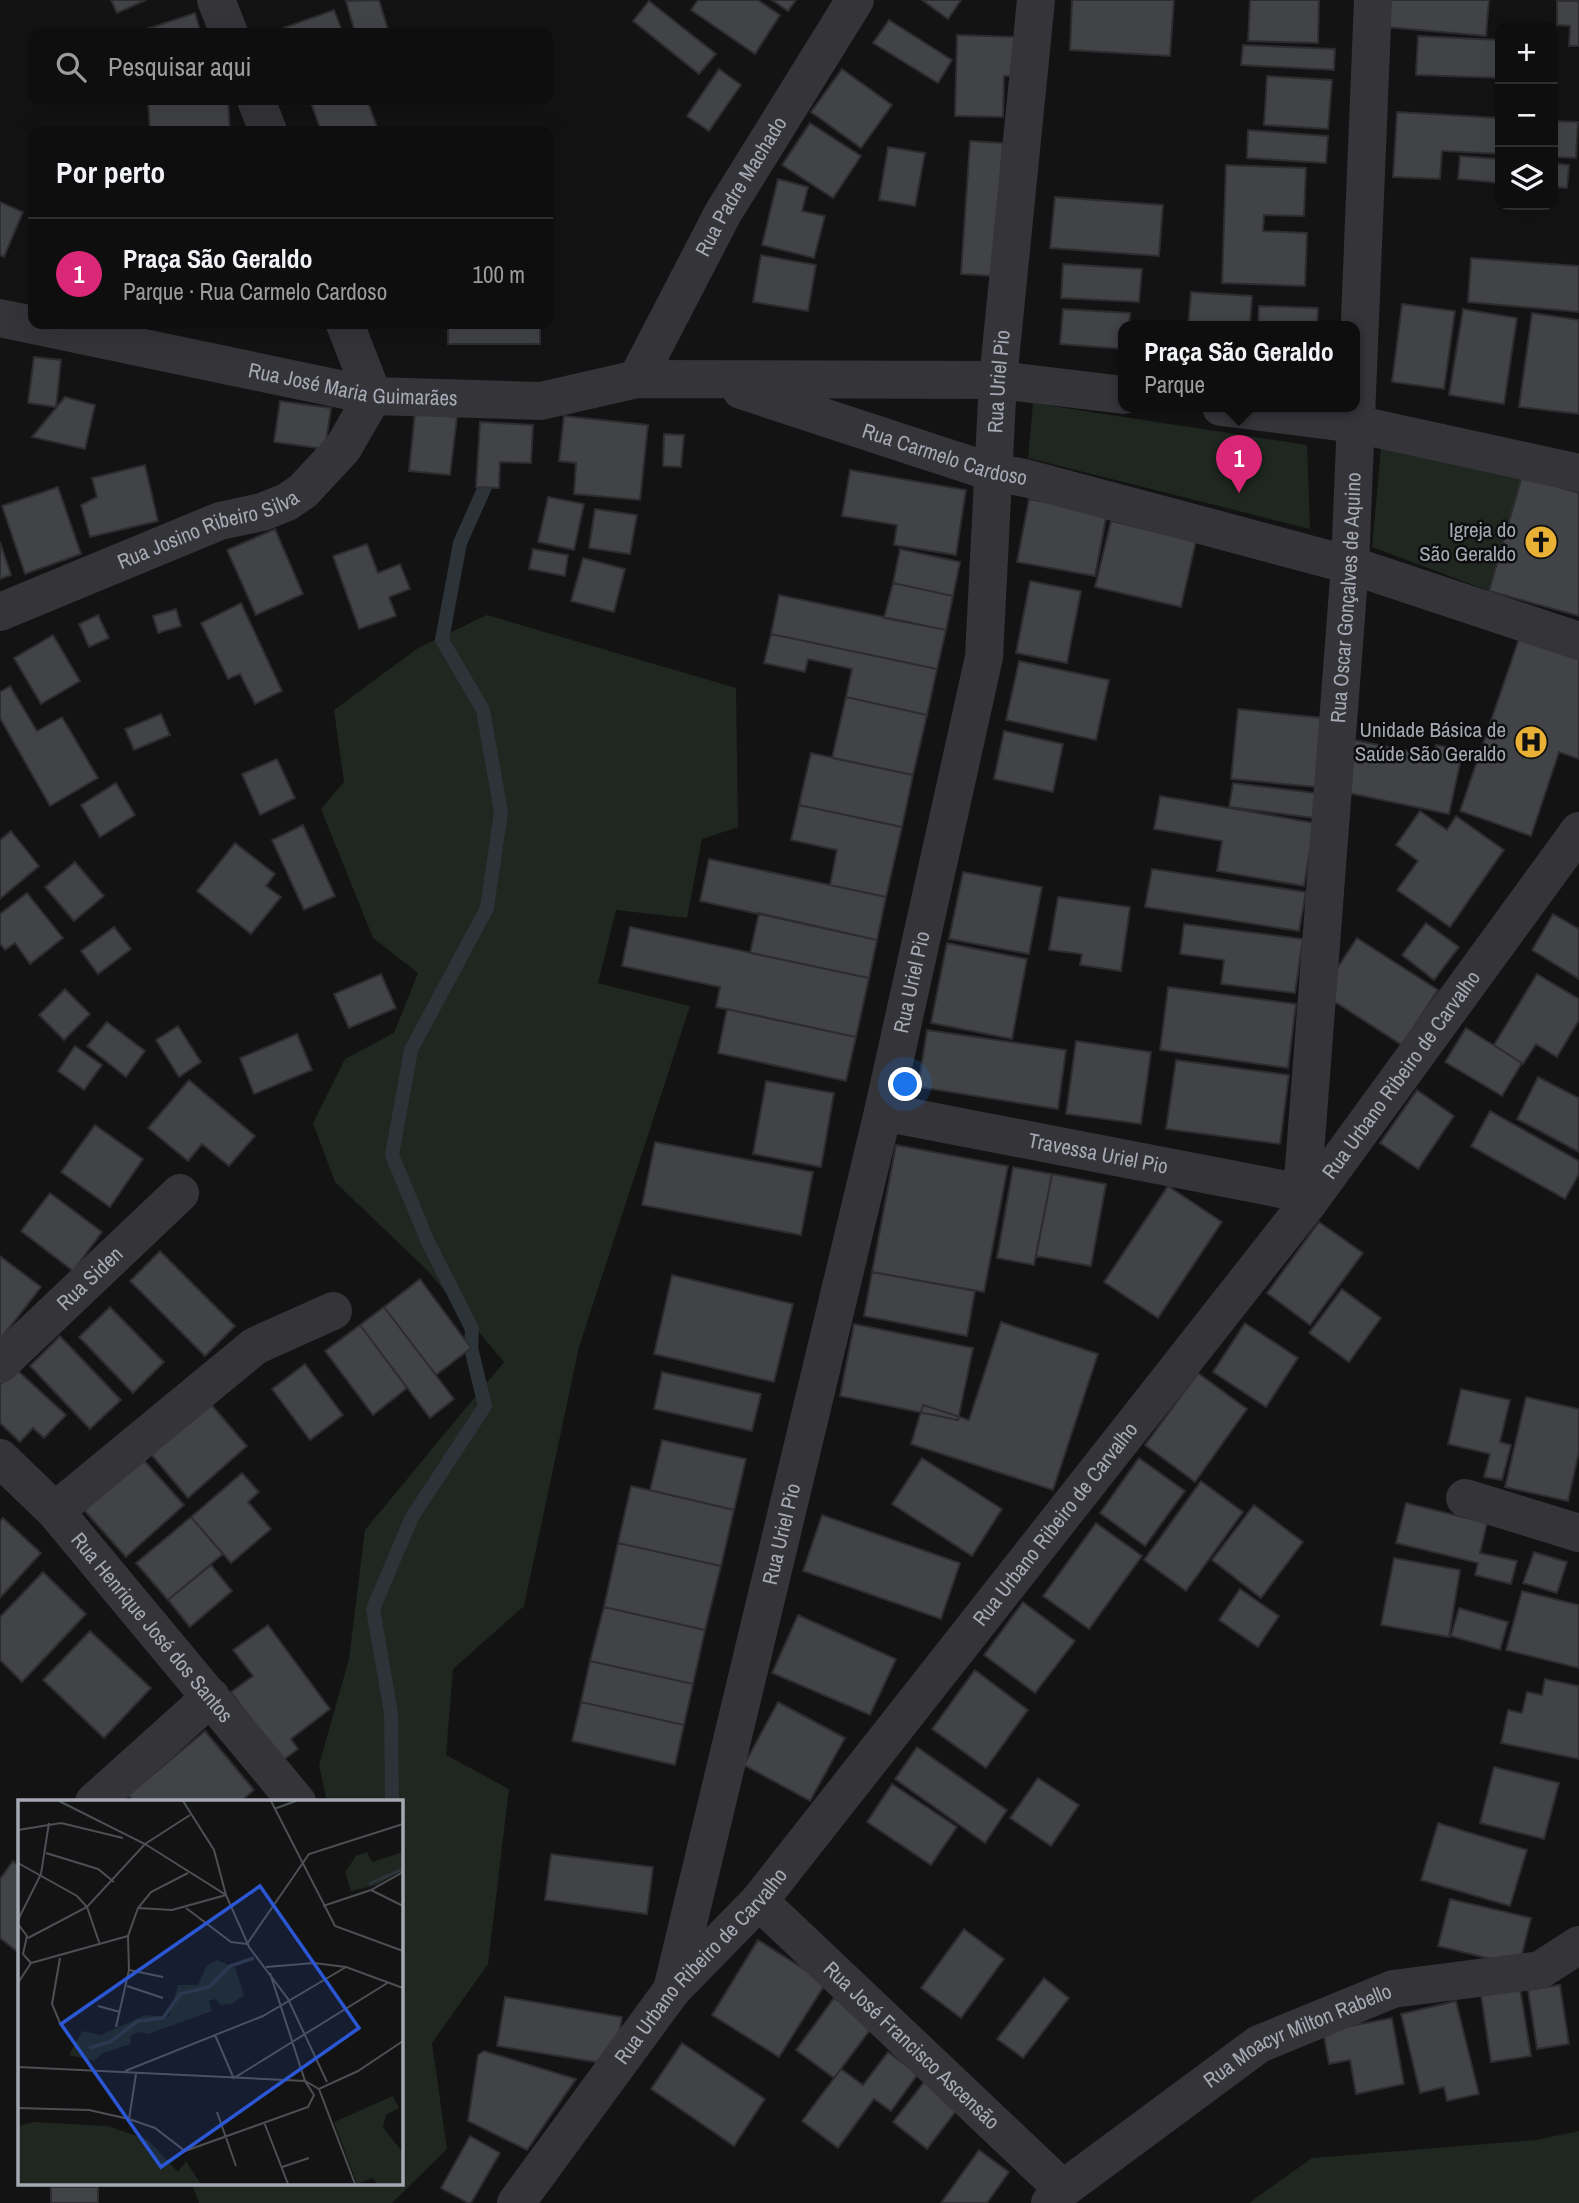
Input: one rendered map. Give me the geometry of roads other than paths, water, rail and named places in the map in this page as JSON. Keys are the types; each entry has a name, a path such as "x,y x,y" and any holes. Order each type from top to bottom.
{"street":[{"path":"216,0 227,28"},
{"name":"Rua Padre Machado","path":"637,379 723,213 855,0"},
{"name":"Rua Uriel Pio","path":"672,1990 883,1112 984,657 991,472 998,380 1036,0"},
{"name":"Rua Oscar Gonçalves de Aquino","path":"1359,321 1373,0"},
{"path":"258,105 266,126"},
{"name":"Rua José Maria Guimarães","path":"0,318 28,324"},
{"name":"Rua José Maria Guimarães","path":"53,329 373,396 541,401 637,379 709,380"},
{"path":"347,329 373,396"},
{"path":"709,380 998,380 1118,395"},
{"name":"Rua Carmelo Cardoso","path":"709,380 991,472 1025,478 1350,565 1579,641"},
{"name":"Rua Josino Ribeiro Silva","path":"0,612 220,521 262,512 287,502 303,491 342,448 373,396"},
{"path":"1260,412 1355,424 1579,473"},
{"name":"Rua Oscar Gonçalves de Aquino","path":"1305,1198 1350,565 1356,412"},
{"name":"Rua Urbano Ribeiro de Carvalho","path":"516,2203 672,1990 759,1901 1305,1198 1579,831"},
{"name":"Travessa Uriel Pio","path":"883,1112 1305,1198"},
{"name":"Rua Siden","path":"0,1364 180,1193"},
{"path":"55,1511 254,1346 333,1311"},
{"name":"Rua Henrique José dos Santos","path":"0,1458 55,1511 295,1800"},
{"path":"1465,1497 1579,1533"},
{"path":"96,1800 211,1697"},
{"name":"Rua José Francisco Ascensão","path":"759,1901 1056,2196"},
{"name":"Rua Moacyr Milton Rabello","path":"1056,2196 1259,2044 1393,1989 1540,1970 1579,1945"}],"waterway":[{"path":"392,1800 391,1713 373,1609 412,1517 485,1406 471,1348 472,1329 428,1242 392,1155 411,1050 487,908 501,812 483,710 442,640 460,543 493,469"}],"place":[{"name":"Praça São Geraldo","path":"1239,493"},
{"name":"Igreja do São Geraldo","path":"1541,542"},
{"name":"Unidade Básica de Saúde São Geraldo","path":"1531,742"}]}
